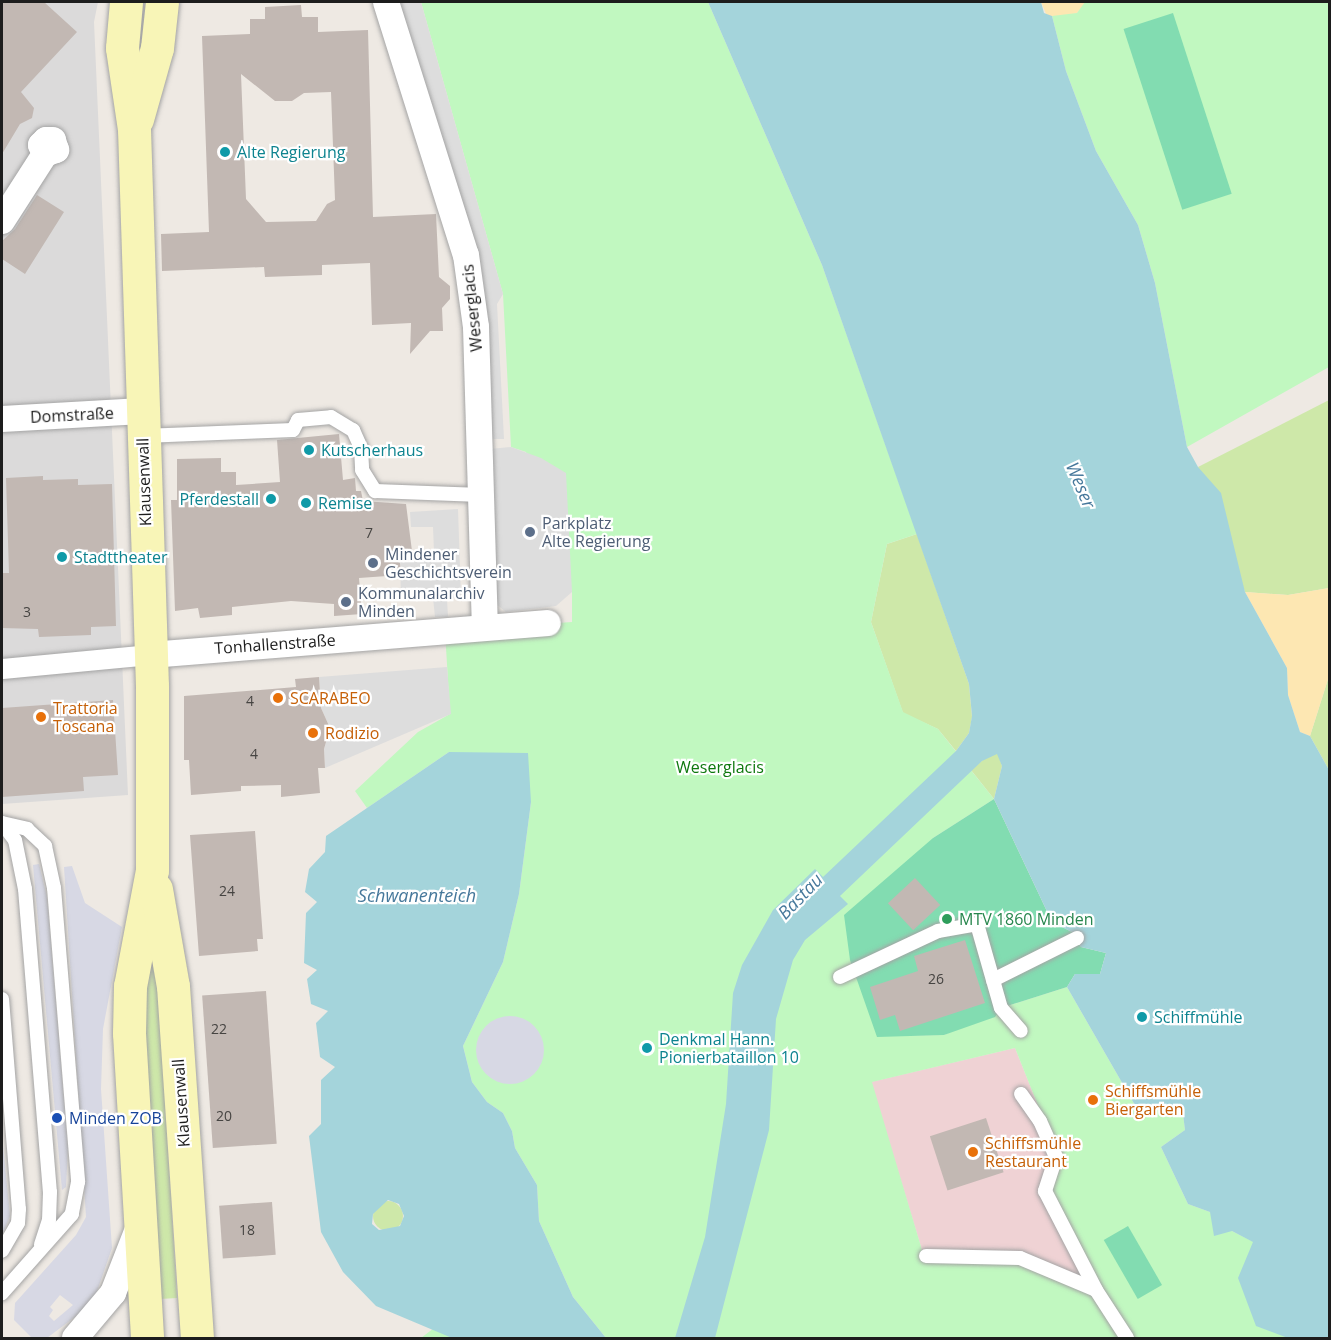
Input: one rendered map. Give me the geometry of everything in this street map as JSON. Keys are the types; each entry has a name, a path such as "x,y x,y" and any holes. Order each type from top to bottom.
{"main road":[{"name":"Klausenwall","path":"126,2 122,48 134,129 151,655 153,912 173,986 197,1338"},
{"name":"Klausenwall","path":"134,129 157,48 162,2"},
{"name":"Klausenwall","path":"147,1338 129,1033 130,986 153,912"}],"street":[{"name":"Weserglacis","path":"386,2 466,255 476,327 484,627"},
{"path":"2,221 45,154"},
{"name":"Domstraße","path":"2,419 142,423"},
{"name":"Tonhallenstraße","path":"2,669 548,623"},
{"path":"75,1338 113,1293 139,1226"}],"lane":[{"path":"142,423 293,430 298,420 331,417 353,430 361,448 362,470 375,491 481,495"},
{"path":"2,823 15,840 25,888 50,1192 49,1220 39,1250"},
{"path":"2,823 27,829 45,846 55,900 78,1198 72,1214 2,1293"},
{"path":"840,978 938,931 977,924 1001,1008 1021,1031"},
{"path":"993,980 1077,938"},
{"path":"2,999 19,1209 18,1223 2,1251"},
{"path":"1021,1094 1040,1121 1056,1157 1045,1191 1096,1290 1127,1338"},
{"path":"926,1256 1020,1258 1096,1290"}],"shaded area":[{"path":"2,2 98,2 94,22 128,795 2,804"},
{"path":"396,2 421,2 503,294 497,304 504,439 489,439 481,295"},
{"name":"Parkplatz Alte Regierung","path":"511,447 541,458 566,473 572,592 556,606 506,612 494,602 480,450"},
{"path":"458,509 461,597 447,599 448,617 435,617 433,598 401,599 400,555 434,552 433,527 411,527 410,512"},
{"path":"447,667 451,714 325,768 324,749 330,728 321,708 319,677"},
{"path":"39,864 47,897 68,1148 66,1187 62,1190 33,865"},
{"path":"72,866 85,903 122,927 103,1029 101,1089 112,1248 95,1297 84,1310 47,1338 32,1338 14,1320 15,1303 76,1235 86,1217 64,867","holes":["60,1295 73,1305 54,1321 49,1316 53,1310 50,1307"]},
{"path":"510,1016 523,1019 534,1026 541,1037 544,1050 541,1063 534,1074 523,1081 510,1084 497,1081 486,1074 479,1063 476,1050 479,1037 486,1026 497,1019"},
{"path":"1015,1048 1057,1153 1086,1281 1019,1251 922,1250 871,1082"},
{"path":"2,1135 10,1216 2,1236"}],"green space":[{"name":"Weserglacis","path":"421,2 708,2 822,265 917,534 887,544 871,622 903,712 938,729 994,799 933,838 877,1036 944,1035 1001,1008 1067,987 1136,1107 1182,1106 1185,1130 1161,1147 1188,1204 1210,1212 1232,1231 1254,1242 1288,1338 1129,1338 1045,1191 1057,1153 1015,1048 872,1082 922,1250 1018,1263 1092,1292 1122,1338 606,1338 573,1297 539,1221 537,1185 515,1148 512,1131 503,1113 487,1102 472,1082 463,1046 503,962 519,894 531,802 449,752 367,808 355,791 418,732 450,714 445,631 572,622 572,592 526,452 511,447 503,294"},
{"path":"1085,2 1329,2 1329,367 1187,447 1155,283 1138,225 1096,151 1066,71 1052,16 1077,13"},
{"path":"1173,13 1232,194 1182,210 1124,29"},
{"path":"1329,400 1329,588 1288,595 1245,592 1198,467"},
{"path":"917,534 969,684 972,717 969,733 956,751 938,729 903,713 871,622 887,544"},
{"path":"1329,676 1329,770 1310,736"},
{"path":"990,754 998,754 1002,766 994,799 971,770"},
{"name":"MTV 1860 Minden","path":"994,799 1052,922 1074,933 1081,947 1106,953 1100,974 1075,974 1067,987 1001,1008 995,1017 944,1035 877,1037 850,960 844,915 933,838"},
{"path":"146,967 157,967 177,1298 160,1299 144,1075"},
{"path":"388,1201 399,1205 403,1216 399,1227 388,1231 377,1227 373,1216 377,1205"},
{"path":"1128,1226 1162,1285 1138,1299 1104,1240"},
{"path":"434,1328 452,1338 421,1338"}],"sand":[{"path":"1041,2 1086,2 1077,13 1047,16"},
{"path":"1329,588 1329,676 1310,736 1300,732 1288,695 1287,668 1245,592 1288,595"}],"water":[{"path":"708,2 1041,2 1044,13 1052,16 1066,71 1096,151 1138,225 1155,283 1187,447 1198,467 1221,493 1245,592 1287,668 1288,695 1300,732 1310,736 1329,770 1329,1338 1288,1338 1256,1326 1238,1278 1253,1242 1232,1231 1214,1236 1210,1212 1188,1204 1161,1147 1185,1130 1182,1106 1136,1107 1067,987 1075,974 1100,974 1106,953 1081,947 1074,933 1052,922 994,799 1002,766 997,754 982,761 840,896 848,904 805,940 793,960 776,1019 769,1130 715,1338 675,1338 705,1237 726,1104 733,993 742,965 773,910 815,869 823,877 956,751 969,733 972,716 969,684 822,265"},
{"name":"Schwanenteich","path":"449,752 528,753 531,802 519,894 503,962 463,1046 472,1082 487,1102 503,1113 512,1131 515,1148 537,1185 539,1221 573,1297 606,1338 452,1338 376,1306 343,1272 321,1232 309,1136 321,1124 321,1080 335,1067 320,1057 316,1023 328,1011 311,1004 307,979 317,970 304,963 306,913 317,902 305,892 309,869 325,852 326,836","holes":["388,1200 399,1204 404,1216 400,1226 379,1230 372,1224 373,1214"]}],"building":[{"path":"2,2 44,2 77,32 21,92 34,108 32,118 20,124 2,154"},
{"name":"Alte Regierung","path":"301,5 302,17 318,17 318,32 368,30 373,217 436,214 439,277 450,286 450,299 442,308 443,331 430,331 410,354 411,323 372,325 370,263 322,265 322,275 265,277 264,267 162,271 161,234 209,232 202,36 250,34 250,19 265,19 265,7","holes":["241,74 275,101 292,101 304,93 331,92 335,200 327,204 316,221 266,222 246,199"]},
{"path":"37,195 64,212 25,274 2,259 2,241 15,229"},
{"name":"Kommunalarchiv Minden","path":"339,434 343,480 355,478 356,491 361,491 363,501 406,504 412,551 399,552 401,575 359,578 362,614 334,616 334,604 291,601 232,607 232,615 200,618 198,608 175,611 171,500 177,500 177,459 221,458 221,472 236,472 236,485 280,482 277,440"},
{"name":"Stadttheater","path":"43,476 43,480 78,479 78,485 112,484 116,626 91,627 91,635 39,637 38,629 2,628 2,573 9,573 6,478"},
{"path":"319,677 321,708 330,728 324,749 325,768 318,768 320,793 281,797 281,785 241,786 241,791 191,795 189,760 184,760 184,696 296,687 295,679"},
{"path":"113,700 118,775 83,777 84,791 2,797 2,708"},
{"path":"255,831 263,939 257,939 258,951 199,956 190,835"},
{"path":"915,878 940,905 913,930 888,903"},
{"path":"965,940 985,1003 900,1031 895,1015 880,1020 870,987 918,971 914,956"},
{"path":"266,991 277,1144 213,1148 202,995"},
{"path":"986,1118 1004,1172 948,1190 930,1136"},
{"path":"272,1202 276,1255 223,1259 219,1206"}],"place":[{"name":"Alte Regierung","path":"225,152"},
{"name":"Kutscherhaus","path":"309,450"},
{"name":"Pferdestall","path":"271,499"},
{"name":"Remise","path":"306,503"},
{"name":"Parkplatz Alte Regierung","path":"530,532"},
{"name":"Stadttheater","path":"62,557"},
{"name":"Mindener Geschichtsverein","path":"373,563"},
{"name":"Kommunalarchiv Minden","path":"346,602"},
{"name":"SCARABEO","path":"278,698"},
{"name":"Trattoria Toscana","path":"41,717"},
{"name":"Rodizio","path":"313,733"},
{"name":"MTV 1860 Minden","path":"947,919"},
{"name":"Schiffmühle","path":"1142,1017"},
{"name":"Denkmal Hann. Pionierbataillon 10","path":"647,1048"},
{"name":"Schiffsmühle Biergarten","path":"1093,1100"},
{"name":"Minden ZOB","path":"57,1118"},
{"name":"Schiffsmühle Restaurant","path":"973,1152"}],"water label":[{"name":"Weser","path":"1081,485"},
{"name":"Bastau","path":"800,896"}]}
